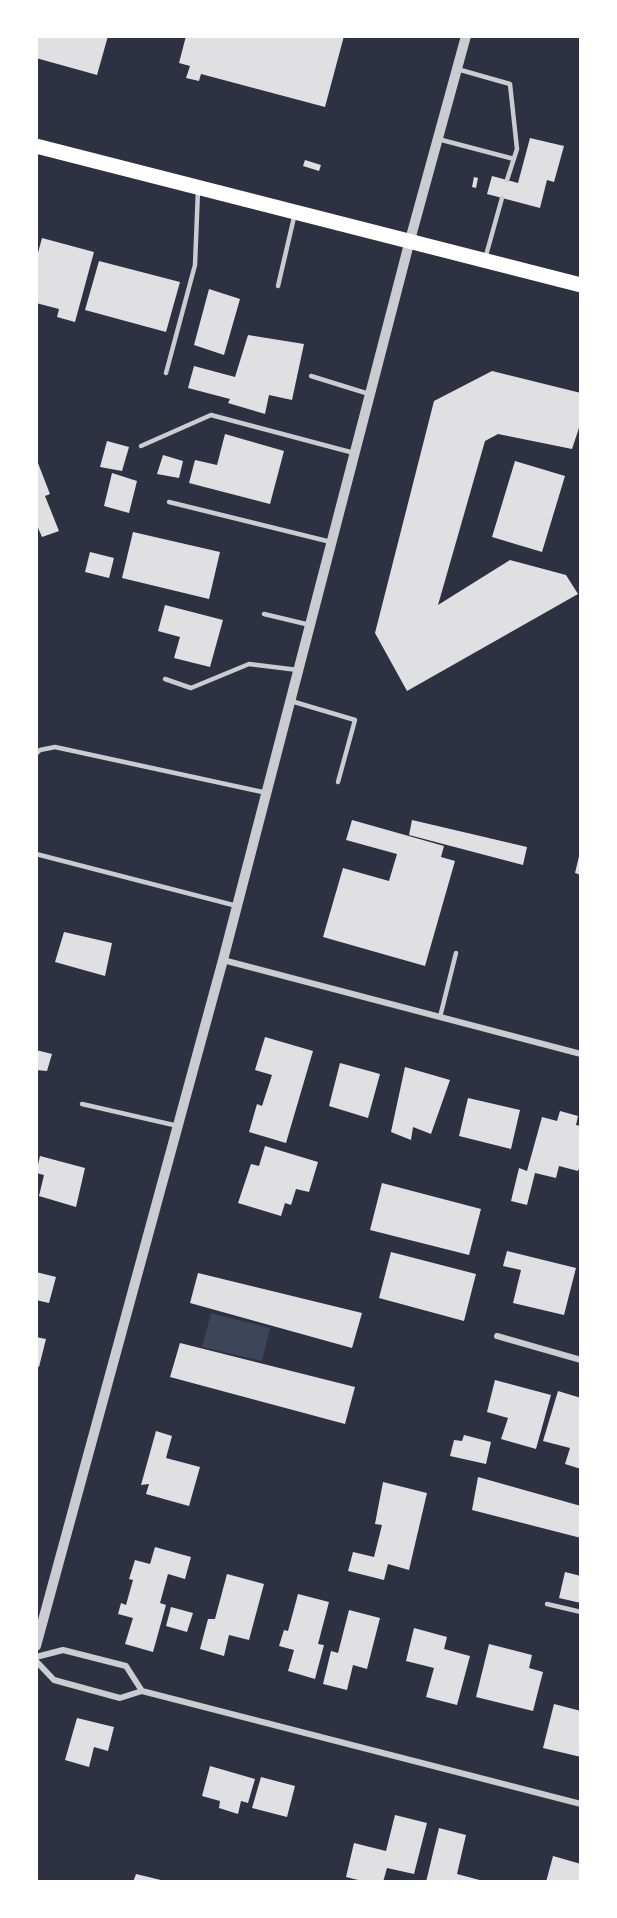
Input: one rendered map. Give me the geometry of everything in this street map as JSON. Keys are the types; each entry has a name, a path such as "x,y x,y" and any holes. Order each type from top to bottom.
{"main road":[{"path":"36,146 581,285"}],"street":[{"path":"36,1646 223,960 369,394 466,36"},
{"path":"223,960 581,1054"},
{"path":"497,1336 581,1360"},
{"path":"142,1691 126,1666 63,1650 36,1659 54,1680 120,1698 142,1691 581,1804"}],"lane":[{"path":"457,69 510,84 517,149 507,180"},
{"path":"438,139 514,159"},
{"path":"166,373 195,265 198,186"},
{"path":"485,259 502,198"},
{"path":"278,286 295,211"},
{"path":"311,376 369,394"},
{"path":"141,446 211,415 354,453"},
{"path":"169,502 331,542"},
{"path":"264,614 310,625"},
{"path":"165,680 191,687 249,664 298,670"},
{"path":"290,701 355,720 338,782"},
{"path":"36,754 40,750 55,747 267,793"},
{"path":"36,854 237,906"},
{"path":"440,1017 456,953"},
{"path":"82,1104 178,1125"},
{"path":"547,1604 581,1612"}],"shaded area":[{"path":"211,1313 270,1328 262,1361 202,1347"}],"building":[{"path":"36,36 108,36 97,75 36,58"},
{"path":"186,36 344,36 325,107 201,74 199,81 186,78 190,66 179,63"},
{"path":"530,138 564,146 554,182 547,180 540,208 487,194 492,176 518,183"},
{"path":"305,160 321,165 319,171 303,166"},
{"path":"474,177 478,178 476,188 472,187"},
{"path":"42,238 94,252 75,322 57,317 59,309 36,303 36,260"},
{"path":"99,261 180,282 166,332 85,310"},
{"path":"209,289 240,299 224,355 194,345"},
{"path":"248,335 304,344 292,400 269,395 265,414 228,403 230,399 188,388 194,366 235,377"},
{"path":"492,371 581,393 581,422 572,449 498,434 485,441 438,605 510,560 566,575 578,594 407,691 375,633 434,401"},
{"path":"225,434 284,451 270,504 189,483 195,460 217,465"},
{"path":"107,441 129,447 122,471 100,467"},
{"path":"163,455 183,461 179,478 157,474"},
{"path":"36,458 50,494 45,496 59,531 42,537 36,523"},
{"path":"515,461 565,476 542,552 492,537"},
{"path":"112,473 137,481 129,513 104,506"},
{"path":"133,532 220,552 209,599 122,578"},
{"path":"90,552 114,558 109,578 85,572"},
{"path":"165,605 223,620 210,667 174,658 180,637 158,631"},
{"path":"352,820 444,846 441,857 455,861 425,966 323,937 343,868 389,881 397,854 346,840"},
{"path":"412,820 527,847 523,865 409,835"},
{"path":"581,852 581,875 575,873"},
{"path":"64,932 112,943 105,976 55,962"},
{"path":"265,1037 313,1051 286,1143 249,1132 257,1104 262,1106 272,1075 255,1070"},
{"path":"36,1050 52,1054 47,1071 36,1070"},
{"path":"340,1063 380,1074 368,1118 329,1106"},
{"path":"405,1067 450,1080 431,1134 413,1127 411,1140 391,1132"},
{"path":"468,1098 520,1110 511,1149 459,1136"},
{"path":"560,1111 578,1116 576,1125 581,1126 581,1162 578,1171 559,1166 556,1178 535,1173 527,1205 511,1201 519,1168 527,1171 542,1117 557,1121"},
{"path":"265,1146 318,1162 309,1192 296,1189 291,1205 285,1203 281,1216 238,1203 251,1164 259,1166"},
{"path":"40,1156 85,1168 76,1207 39,1196 44,1175 36,1173"},
{"path":"382,1183 481,1209 469,1255 370,1230"},
{"path":"507,1251 576,1268 564,1315 513,1303 521,1270 503,1266"},
{"path":"391,1252 476,1274 464,1321 379,1298"},
{"path":"36,1272 56,1277 49,1303 36,1300"},
{"path":"198,1273 362,1313 352,1348 190,1303"},
{"path":"36,1337 46,1339 39,1367 36,1366"},
{"path":"180,1343 355,1387 345,1424 170,1377"},
{"path":"495,1380 551,1395 536,1449 501,1439 508,1418 487,1412"},
{"path":"558,1391 581,1398 581,1469 565,1464 570,1448 543,1441"},
{"path":"156,1431 172,1436 166,1458 200,1467 189,1506 146,1494 149,1484 141,1485"},
{"path":"464,1435 491,1442 486,1464 450,1456 454,1440 462,1441"},
{"path":"478,1477 581,1506 581,1538 472,1510"},
{"path":"383,1482 427,1493 409,1570 388,1564 384,1580 348,1571 353,1552 374,1557 382,1525 375,1524"},
{"path":"155,1547 191,1557 185,1579 168,1574 160,1603 166,1605 153,1652 125,1644 133,1618 118,1614 121,1603 126,1605 133,1580 129,1579 135,1560 150,1564"},
{"path":"565,1572 581,1576 581,1603 559,1598"},
{"path":"227,1574 264,1584 249,1640 229,1635 224,1656 200,1649 208,1619 215,1619"},
{"path":"298,1594 329,1602 318,1644 324,1645 315,1679 288,1671 294,1650 279,1646 284,1630 288,1631"},
{"path":"171,1607 193,1613 187,1632 166,1626"},
{"path":"349,1610 380,1618 367,1669 353,1665 347,1690 323,1684 331,1651 338,1653"},
{"path":"414,1628 447,1637 444,1649 470,1656 457,1705 426,1697 434,1668 406,1661"},
{"path":"489,1644 532,1655 529,1668 543,1672 533,1711 476,1697"},
{"path":"554,1704 581,1711 581,1757 543,1748"},
{"path":"77,1718 114,1727 108,1751 94,1747 89,1767 65,1760"},
{"path":"210,1766 255,1779 248,1803 241,1801 238,1814 219,1808 220,1801 202,1796"},
{"path":"261,1777 295,1786 287,1817 252,1808"},
{"path":"395,1815 427,1823 414,1874 387,1868 383,1882 366,1882 346,1877 354,1843 386,1851"},
{"path":"439,1828 466,1835 457,1874 487,1882 426,1882"},
{"path":"553,1856 581,1864 581,1882 546,1882"},
{"path":"136,1874 165,1881 165,1882 133,1882"}]}
